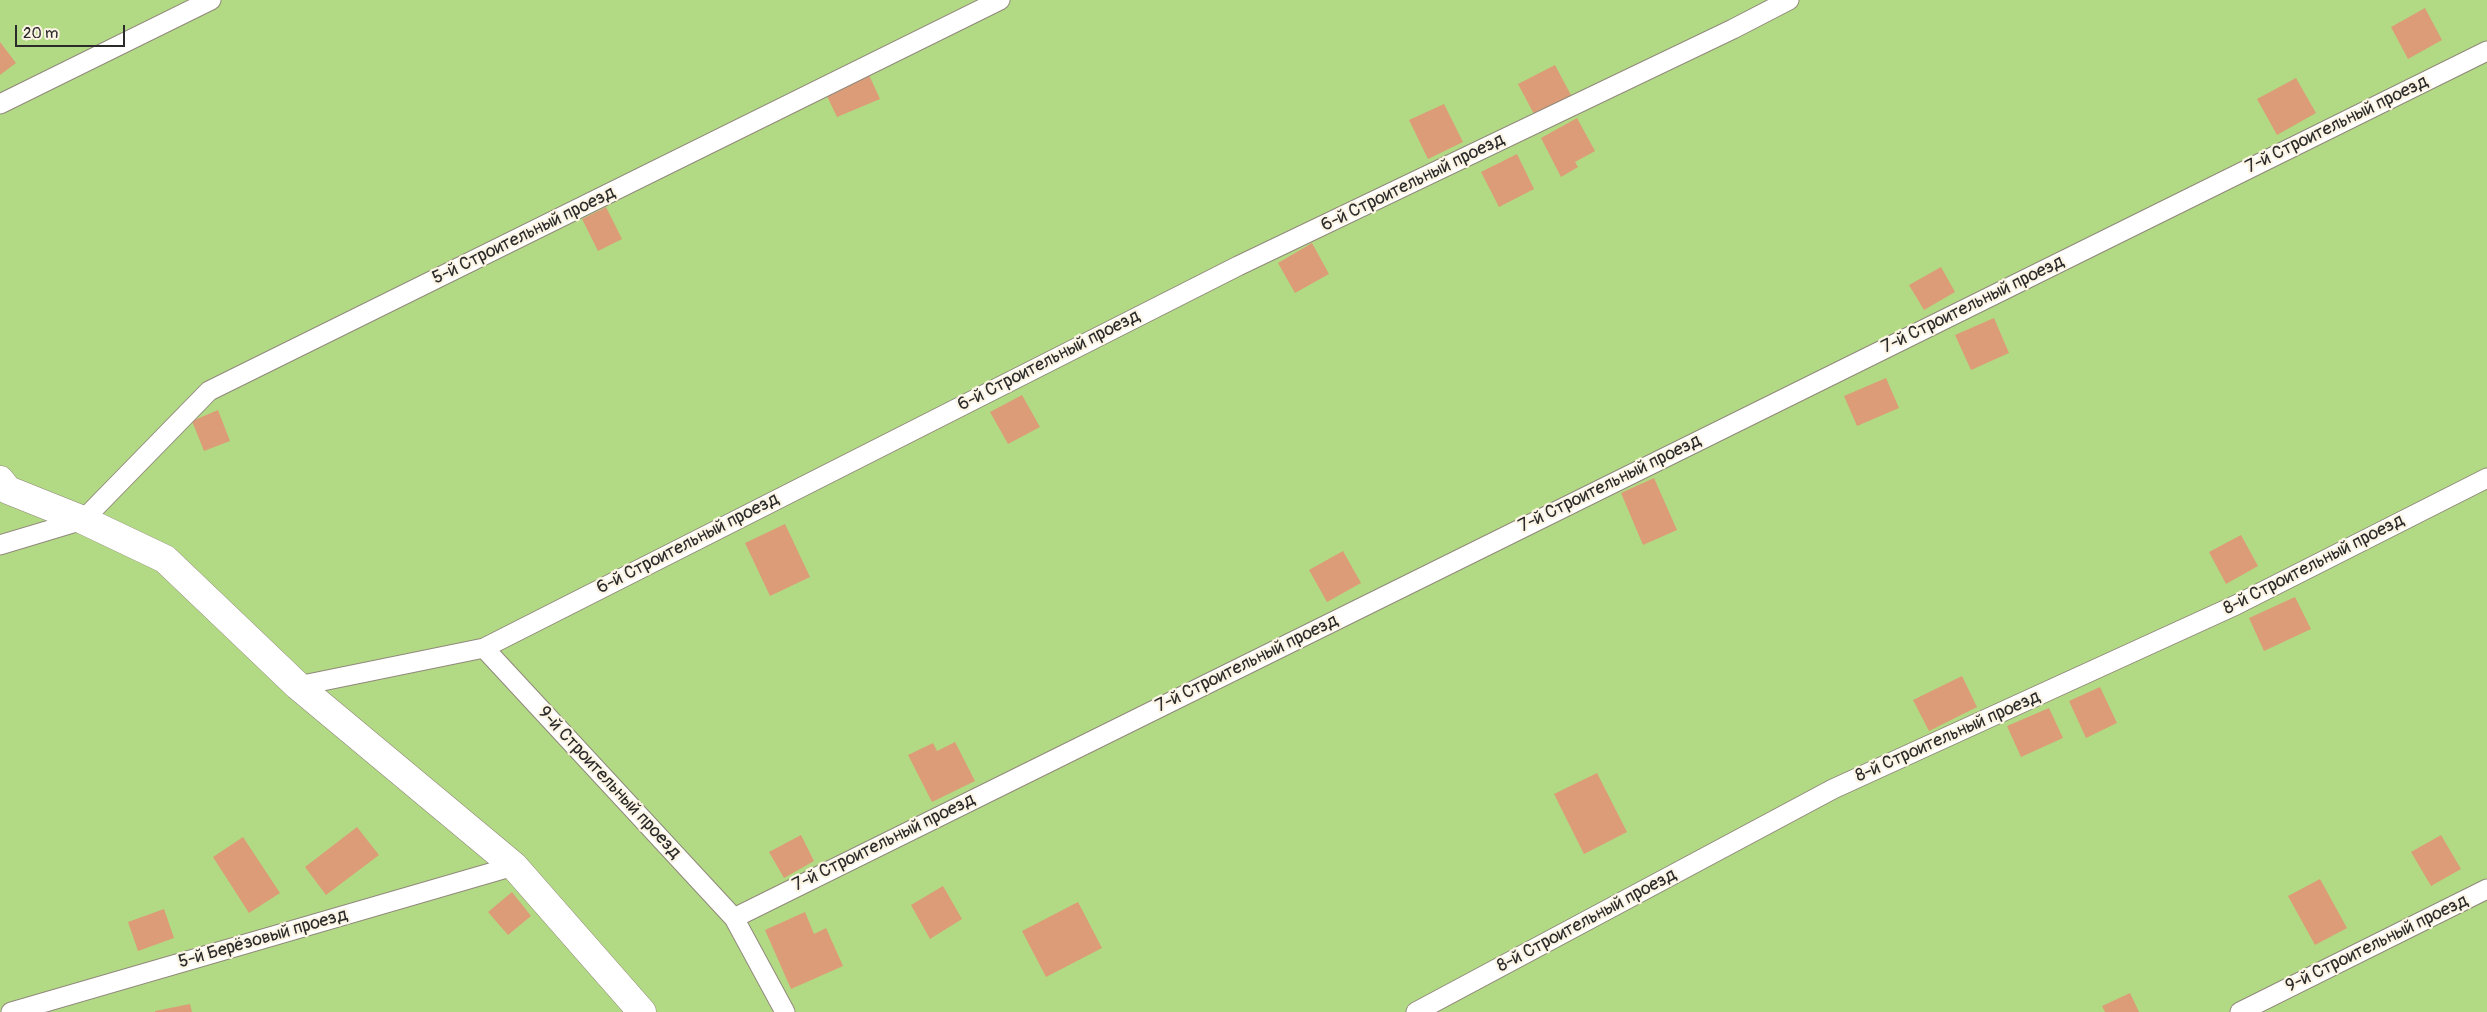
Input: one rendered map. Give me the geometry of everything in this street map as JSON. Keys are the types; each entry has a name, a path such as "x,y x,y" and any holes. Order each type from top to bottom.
{"street":[{"path":"0,480 8,490 83,520 165,559 298,686 514,866 642,1012"}],"lane":[{"path":"0,104 211,0"},
{"name":"5-й Строительный проезд","path":"83,520 209,391 1000,0"},
{"name":"6-й Строительный проезд","path":"298,686 484,648 1238,266 1733,29 1789,0"},
{"name":"7-й Строительный проезд","path":"734,918 2487,51"},
{"name":"8-й Строительный проезд","path":"1416,1012 1833,789 2236,605 2487,478"},
{"path":"0,545 83,520"},
{"name":"9-й Строительный проезд","path":"484,648 734,918"},
{"name":"5-й Берёзовый проезд","path":"11,1012 514,866"},
{"name":"9-й Строительный проезд","path":"2240,1012 2487,889"},
{"path":"734,918 785,1012"}],"green space":[{"path":"0,0 2487,0 2487,1012 0,1012"}],"building":[{"path":"2425,8 2442,40 2408,59 2391,27"},
{"path":"0,42 16,63 0,75"},
{"path":"1555,65 1572,97 1535,116 1518,84"},
{"path":"869,75 880,99 837,117 826,94"},
{"path":"2296,78 2316,113 2277,135 2257,99"},
{"path":"1444,104 1463,142 1428,159 1409,120"},
{"path":"1577,118 1595,151 1575,162 1578,167 1561,177 1541,138"},
{"path":"1517,154 1534,189 1499,207 1481,172"},
{"path":"606,207 622,239 598,251 582,219"},
{"path":"1312,243 1329,274 1295,293 1278,263"},
{"path":"1941,267 1955,292 1924,310 1909,285"},
{"path":"1994,318 2009,353 1971,370 1955,335"},
{"path":"1886,378 1899,408 1857,426 1844,396"},
{"path":"1022,395 1040,427 1008,444 990,412"},
{"path":"218,410 230,441 204,451 192,421"},
{"path":"1654,478 1677,530 1643,545 1621,493"},
{"path":"785,524 810,577 770,596 745,543"},
{"path":"2241,535 2258,566 2226,584 2209,552"},
{"path":"1343,551 1361,583 1327,602 1309,570"},
{"path":"2295,597 2311,629 2264,651 2249,618"},
{"path":"1962,676 1977,707 1929,731 1913,700"},
{"path":"2100,687 2117,723 2086,738 2069,701"},
{"path":"2049,708 2063,738 2021,757 2007,726"},
{"path":"955,742 975,781 932,802 908,755 933,743 937,751"},
{"path":"1597,773 1627,832 1584,854 1554,794"},
{"path":"357,827 379,855 326,895 305,867"},
{"path":"801,835 814,861 784,878 769,852"},
{"path":"2441,835 2461,869 2431,886 2411,852"},
{"path":"243,837 280,893 249,913 213,857"},
{"path":"2320,879 2347,928 2315,945 2288,896"},
{"path":"943,886 962,919 930,939 911,905"},
{"path":"512,892 531,916 508,935 488,912"},
{"path":"1078,902 1102,948 1046,977 1022,931"},
{"path":"164,909 174,938 138,951 128,922"},
{"path":"805,912 814,934 826,928 843,966 791,989 765,930"},
{"path":"2130,993 2139,1012 2105,1012 2102,1006"},
{"path":"190,1004 192,1012 155,1012 155,1011"}]}
